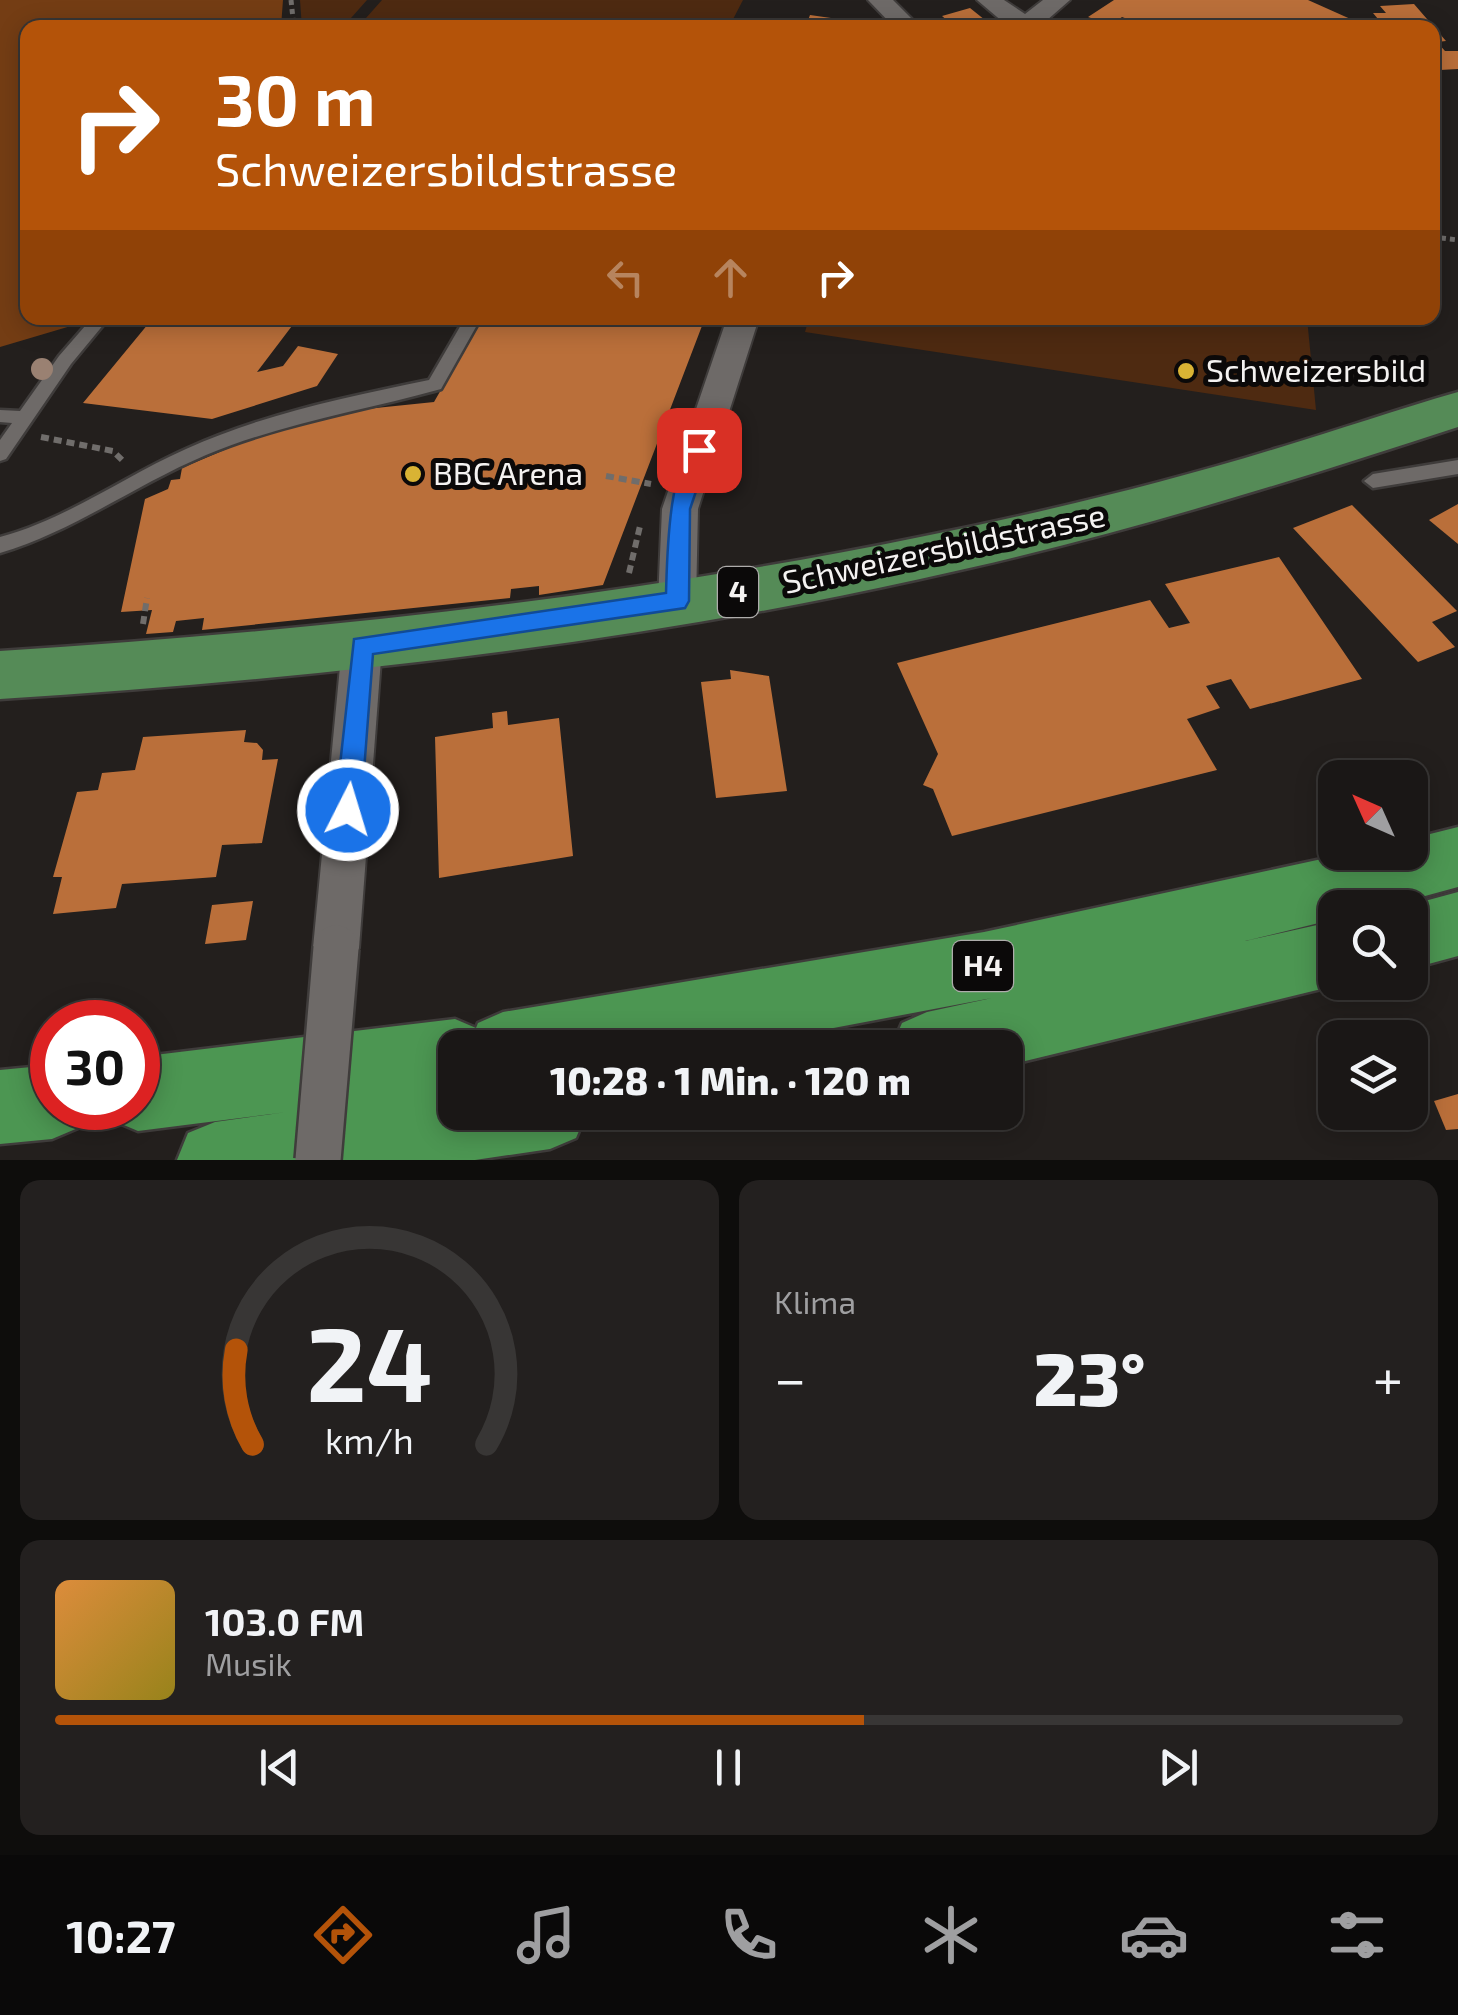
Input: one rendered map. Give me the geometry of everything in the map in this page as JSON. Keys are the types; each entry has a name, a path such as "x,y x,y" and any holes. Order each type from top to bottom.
{"highway":[{"name":"H4","path":"611,1030 922,978 1327,892 1458,857"},
{"path":"1428,932 1458,924"},
{"name":"H4","path":"1007,1030 1318,960"},
{"path":"160,1091 438,1056"},
{"path":"0,1107 30,1104"},
{"path":"214,1160 438,1128"}],"main road":[{"name":"Schweizersbildstrasse","path":"0,675 362,646 677,601 878,567 1071,524 1321,456 1458,409"}],"street":[{"path":"880,0 901,20"},
{"path":"989,0 1015,20"},
{"path":"1031,20 1058,0"},
{"path":"677,601 680,509 741,325"},
{"path":"318,1160 362,646"}],"lane":[{"path":"0,454 64,360 95,325"},
{"path":"0,545 36,536 140,479 272,424 342,403 435,386 469,325"},
{"path":"0,416 20,425"},
{"path":"1374,481 1458,467"}],"path":[{"path":"20,425 113,451 140,479"},
{"path":"606,476 651,484"},
{"path":"629,572 633,553"},
{"path":"144,620 147,598"}],"shaded area":[{"path":"0,0 283,0 282,20 20,20 20,325 74,325 0,347"},
{"path":"300,0 367,0 349,20 301,20"},
{"path":"382,0 743,0 733,20 364,20"},
{"name":"Schweizersbild","path":"807,325 1308,325 1316,410 805,332"}],"building":[{"path":"1114,0 1308,0 1353,20 1097,20 1088,17"},
{"path":"1414,4 1428,20 1366,20 1378,19 1373,13 1386,13 1380,6"},
{"path":"970,8 985,20 947,20 942,16"},
{"path":"810,15 838,19 838,20 808,20"},
{"path":"1440,45 1445,51 1458,51 1458,69 1440,70"},
{"path":"147,325 293,325 257,372 283,366 298,346 338,354 317,386 212,419 83,403"},
{"name":"BBC Arena","path":"478,325 702,325 603,585 539,595 539,586 511,589 510,598 202,630 204,618 176,621 173,632 146,634 152,610 121,612 145,499 168,489 171,480 180,479 182,468 264,433 337,412 434,402"},
{"path":"1458,504 1458,544 1429,520"},
{"path":"1352,505 1457,611 1432,622 1455,647 1418,662 1293,528"},
{"path":"1279,557 1362,679 1250,709 1231,679 1206,686 1220,708 1187,719 1217,770 952,836 933,789 923,785 938,754 897,663 1150,600 1169,628 1190,623 1165,584"},
{"path":"730,670 769,676 787,791 716,798 701,682 731,679"},
{"path":"507,711 508,725 559,718 573,856 439,878 435,737 493,728 492,713"},
{"path":"246,730 244,742 257,743 263,750 262,760 278,759 262,843 222,845 216,877 122,884 116,908 53,914 62,877 53,877 77,792 98,790 102,773 135,770 143,737"},
{"path":"253,901 246,940 205,944 212,905"},
{"path":"1458,1094 1458,1129 1446,1130 1434,1101"}],"place":[{"name":"Schweizersbild","path":"1186,371"},
{"name":"BBC Arena","path":"413,474"}],"route":[{"path":"348,810 362,646 677,601 680,509 699,450"}]}
